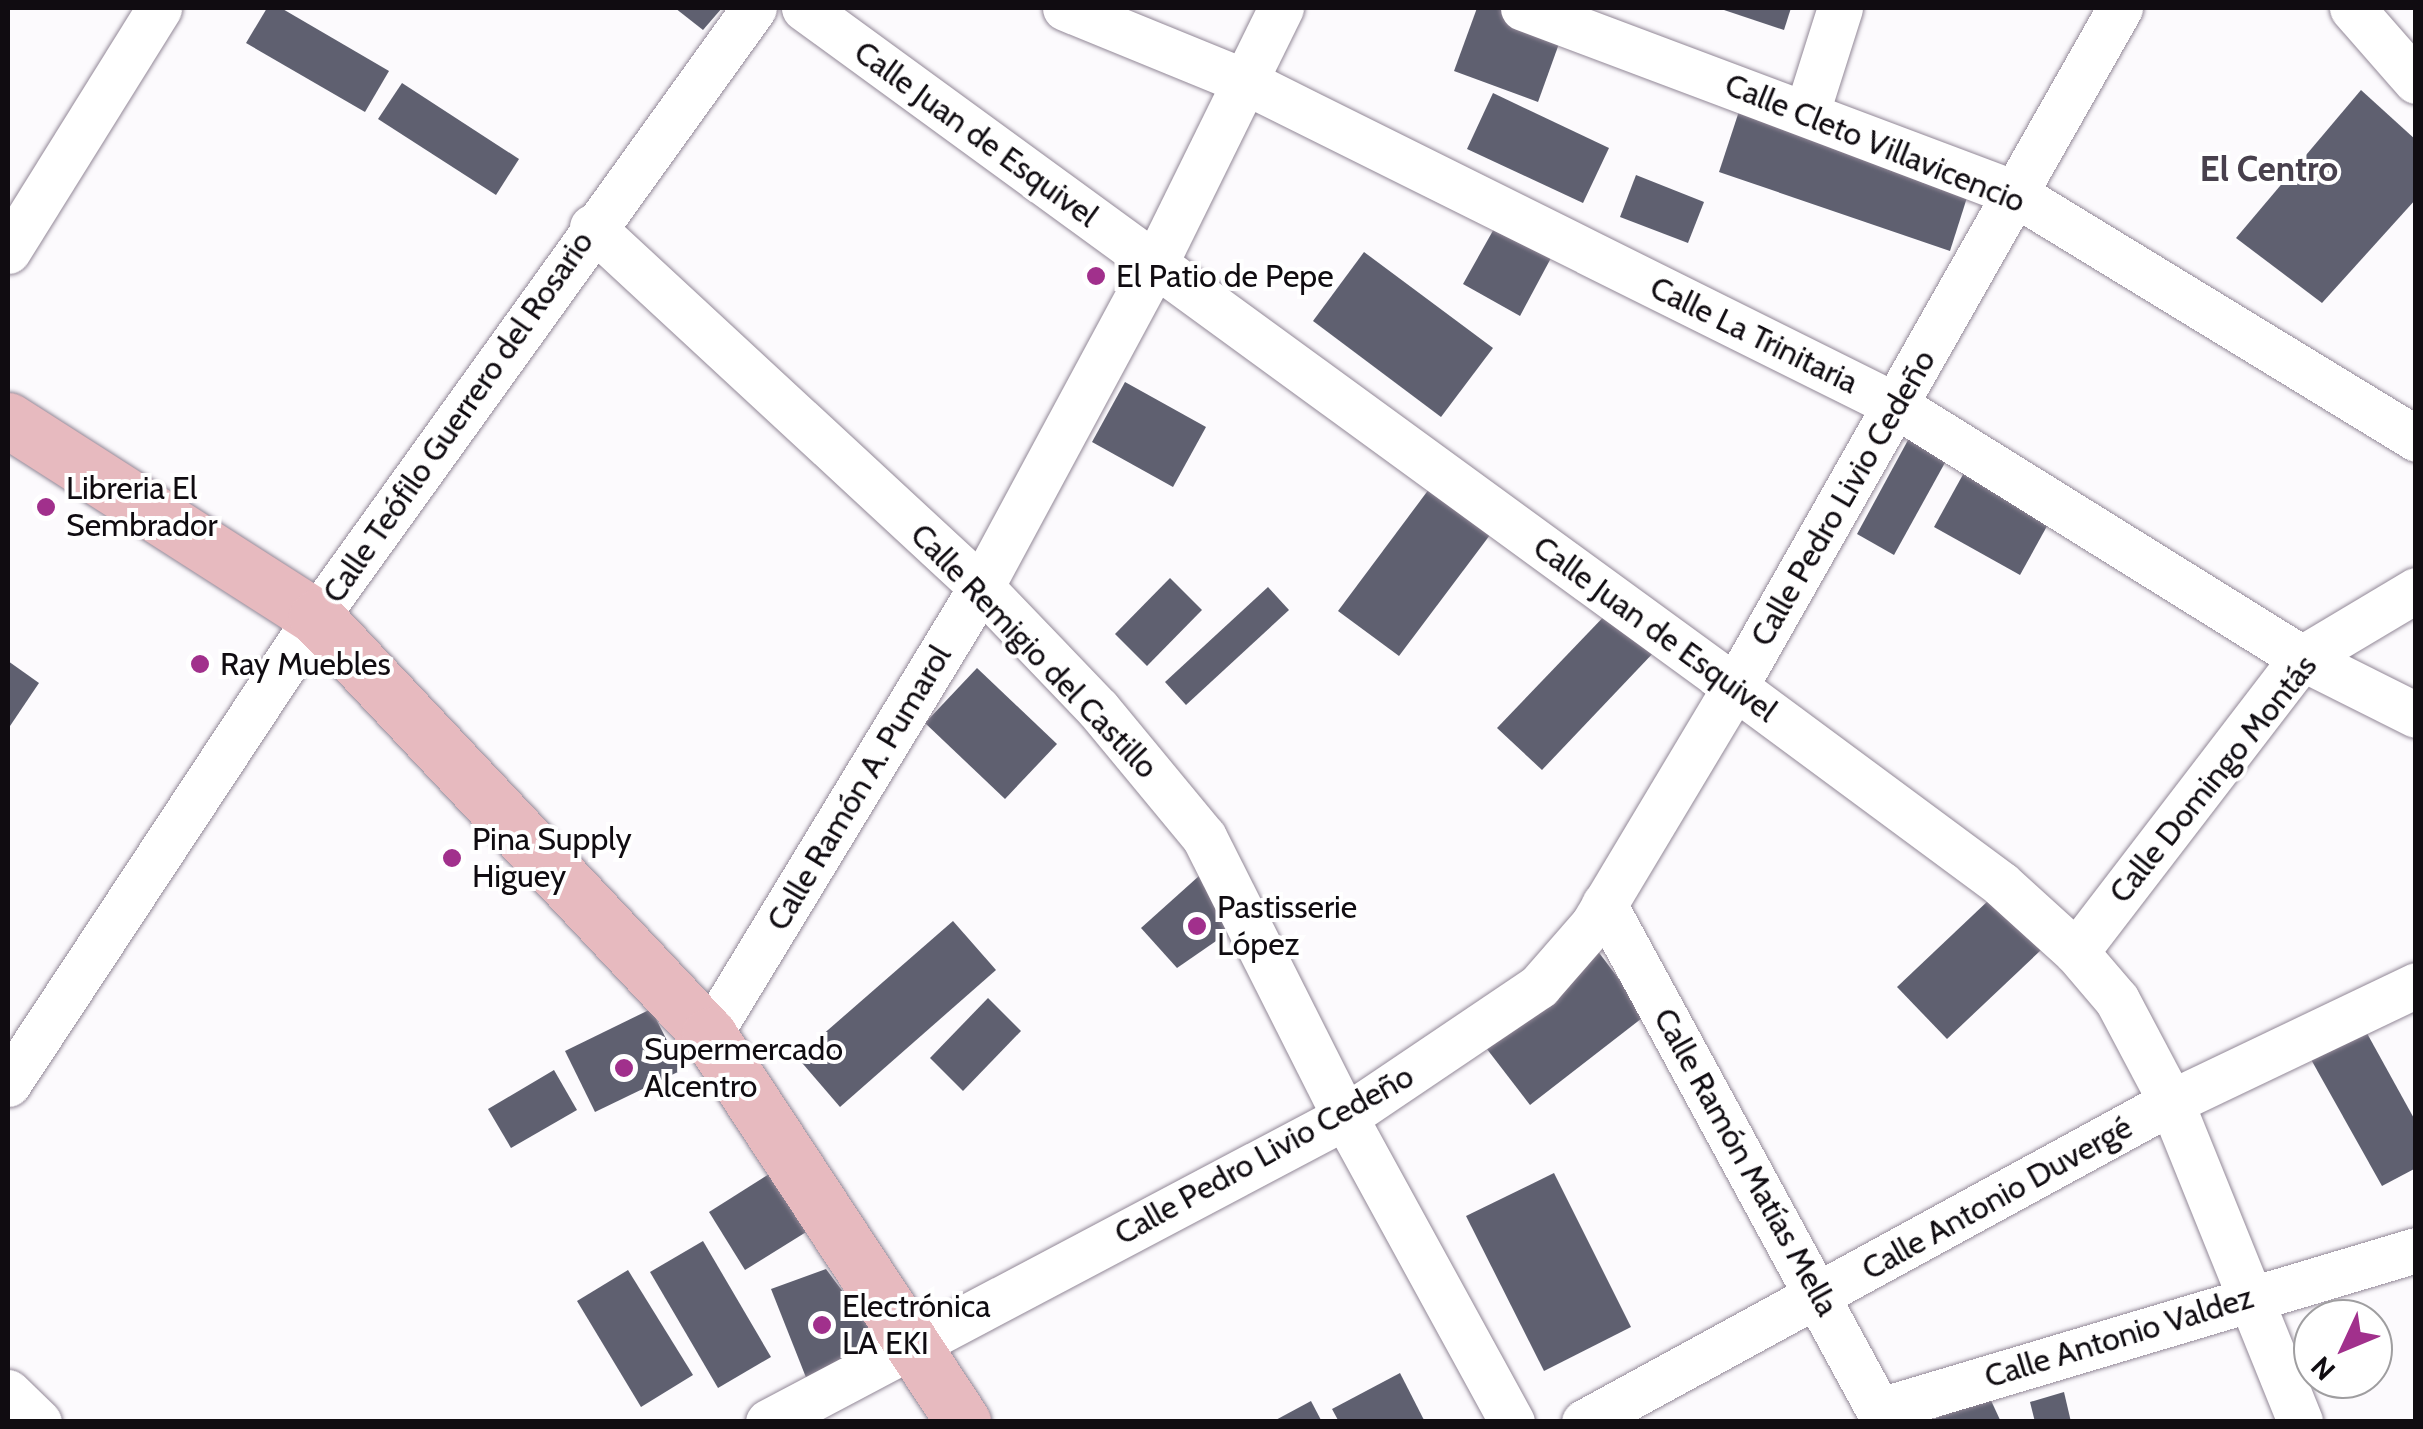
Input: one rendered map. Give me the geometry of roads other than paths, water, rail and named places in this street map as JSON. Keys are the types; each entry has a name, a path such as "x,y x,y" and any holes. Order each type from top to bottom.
{"main road":[{"path":"8,420 316,617 709,1034 964,1422"}],"street":[{"path":"8,250 159,8"},
{"name":"Calle Teófilo Guerrero del Rosario","path":"8,1084 316,617 592,227 754,8"},
{"name":"Calle Juan de Esquivel","path":"804,8 2001,884 2076,952 2117,1000 2171,1102 2300,1422"},
{"name":"Calle La Trinitaria","path":"1065,8 1246,82 1897,406 2302,658 2416,715"},
{"name":"Calle Ramón A. Pumarol","path":"709,1034 981,587 1154,266 1281,8"},
{"name":"Calle Cleto Villavicencio","path":"1523,8 1808,112 2012,192 2416,439"},
{"path":"1808,112 1840,8"},
{"name":"Calle Pedro Livio Cedeño","path":"768,1422 1345,1117 1540,986 1604,904 1735,687 1897,406 2012,192 2120,8"},
{"path":"2352,8 2416,81"},
{"name":"Calle Remigio del Castillo","path":"592,227 981,587 1098,709 1204,836 1345,1117 1512,1422"},
{"name":"Calle Domingo Montás","path":"2076,952 2302,658 2416,590"},
{"name":"Calle Ramón Matías Mella","path":"1604,904 1883,1416"},
{"name":"Calle Antonio Duvergé","path":"1584,1422 2171,1102 2416,985"},
{"name":"Calle Antonio Valdez","path":"1883,1416 2250,1297 2416,1250"},
{"path":"8,1392 40,1422"}],"place":[{"name":"El Patio de Pepe","path":"1096,276"},
{"name":"Libreria El Sembrador","path":"46,507"},
{"name":"Ray Muebles","path":"200,664"},
{"name":"Pina Supply Higuey","path":"452,858"},
{"name":"Pastisserie López","path":"1197,926"},
{"name":"Supermercado Alcentro","path":"624,1068"},
{"name":"Electrónica LA EKI","path":"822,1325"}],"district":[{"name":"El Centro","path":"2269,169"}]}
